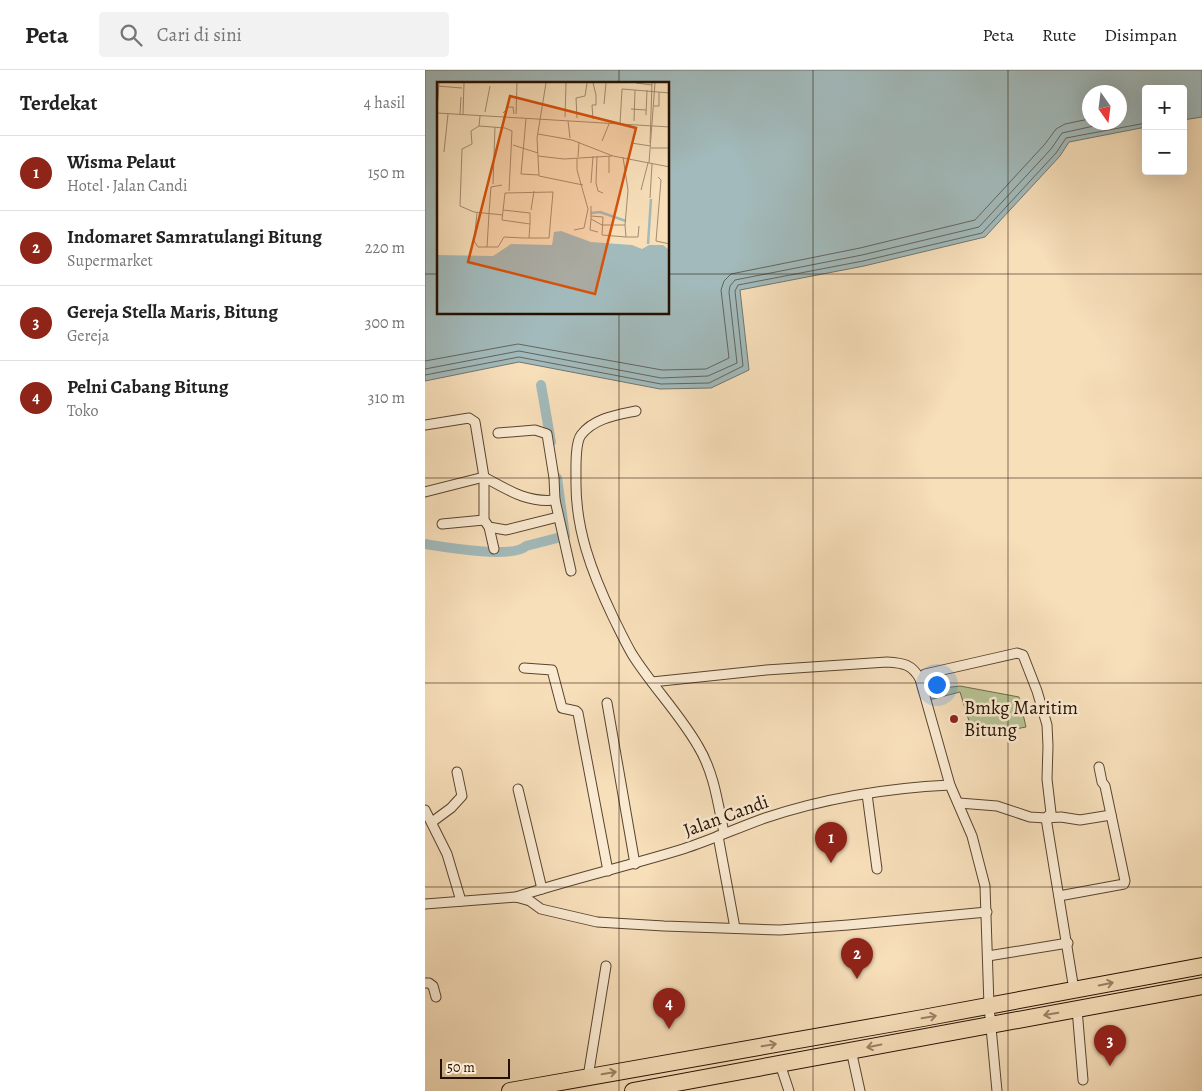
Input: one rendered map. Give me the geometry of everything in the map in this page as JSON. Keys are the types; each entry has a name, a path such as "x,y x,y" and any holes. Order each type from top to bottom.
{"highway":[{"path":"510,1091 989,1006 1202,966"},
{"path":"633,1091 691,1086 780,1064 851,1050 1202,986"}],"street":[{"path":"635,410 593,424 580,436 576,461 576,492 585,550 598,585 631,653 682,722 705,759 717,795 735,928"},
{"path":"425,425 469,418 475,422 484,477 487,523 494,550"},
{"path":"498,433 535,430 547,434 555,500 571,571"},
{"path":"425,492 484,477 526,498 536,501 555,500"},
{"path":"441,524 487,523 506,530 559,517"},
{"path":"920,679 925,674 1017,652 1023,655 1037,691 1047,725 1049,746 1047,794 1051,813 1046,818"},
{"path":"652,682 766,670 887,662 908,665 915,670 920,679 950,785 972,836 983,872 987,912 989,1006 997,1091"},
{"path":"524,668 552,670 562,708 578,713 608,871"},
{"path":"607,703 635,864"},
{"path":"1059,896 1124,884 1125,881 1099,767"},
{"path":"432,822 451,808 462,796 457,772"},
{"name":"Jalan Candi","path":"516,897 696,845 721,834 801,807 837,798 927,786 950,785"},
{"path":"518,789 542,888"},
{"path":"867,794 877,869"},
{"path":"959,803 997,806 1030,817 1061,817 1080,820 1111,815"},
{"path":"425,810 447,854 461,901"},
{"path":"1046,818 1075,990"},
{"path":"425,904 516,897 531,902 541,909 597,922 664,926 797,929 987,912"},
{"path":"988,956 1067,943"},
{"path":"588,1077 606,966"},
{"path":"425,983 433,986 435,997"},
{"path":"1077,1009 1083,1080"},
{"path":"851,1050 860,1091"},
{"path":"780,1064 789,1091"}],"green space":[{"path":"960,686 1019,697 1026,727 974,737 960,692 929,700 926,690"}],"water":[{"path":"425,70 1202,70 1202,117 1187,119 1187,85 1142,85 1142,128 1069,142 1060,156 985,237 864,266 740,290 749,370 711,388 660,389 519,362 425,381"}],"waterway":[{"path":"541,385 551,442"},
{"path":"425,544 478,551 507,552 565,536 557,478"}],"place":[{"name":"Bmkg Maritim Bitung","path":"954,719"},
{"name":"Wisma Pelaut","path":"831,863"},
{"name":"Indomaret Samratulangi Bitung","path":"857,979"},
{"name":"Pelni Cabang Bitung","path":"669,1029"},
{"name":"Gereja Stella Maris, Bitung","path":"1110,1066"}]}
